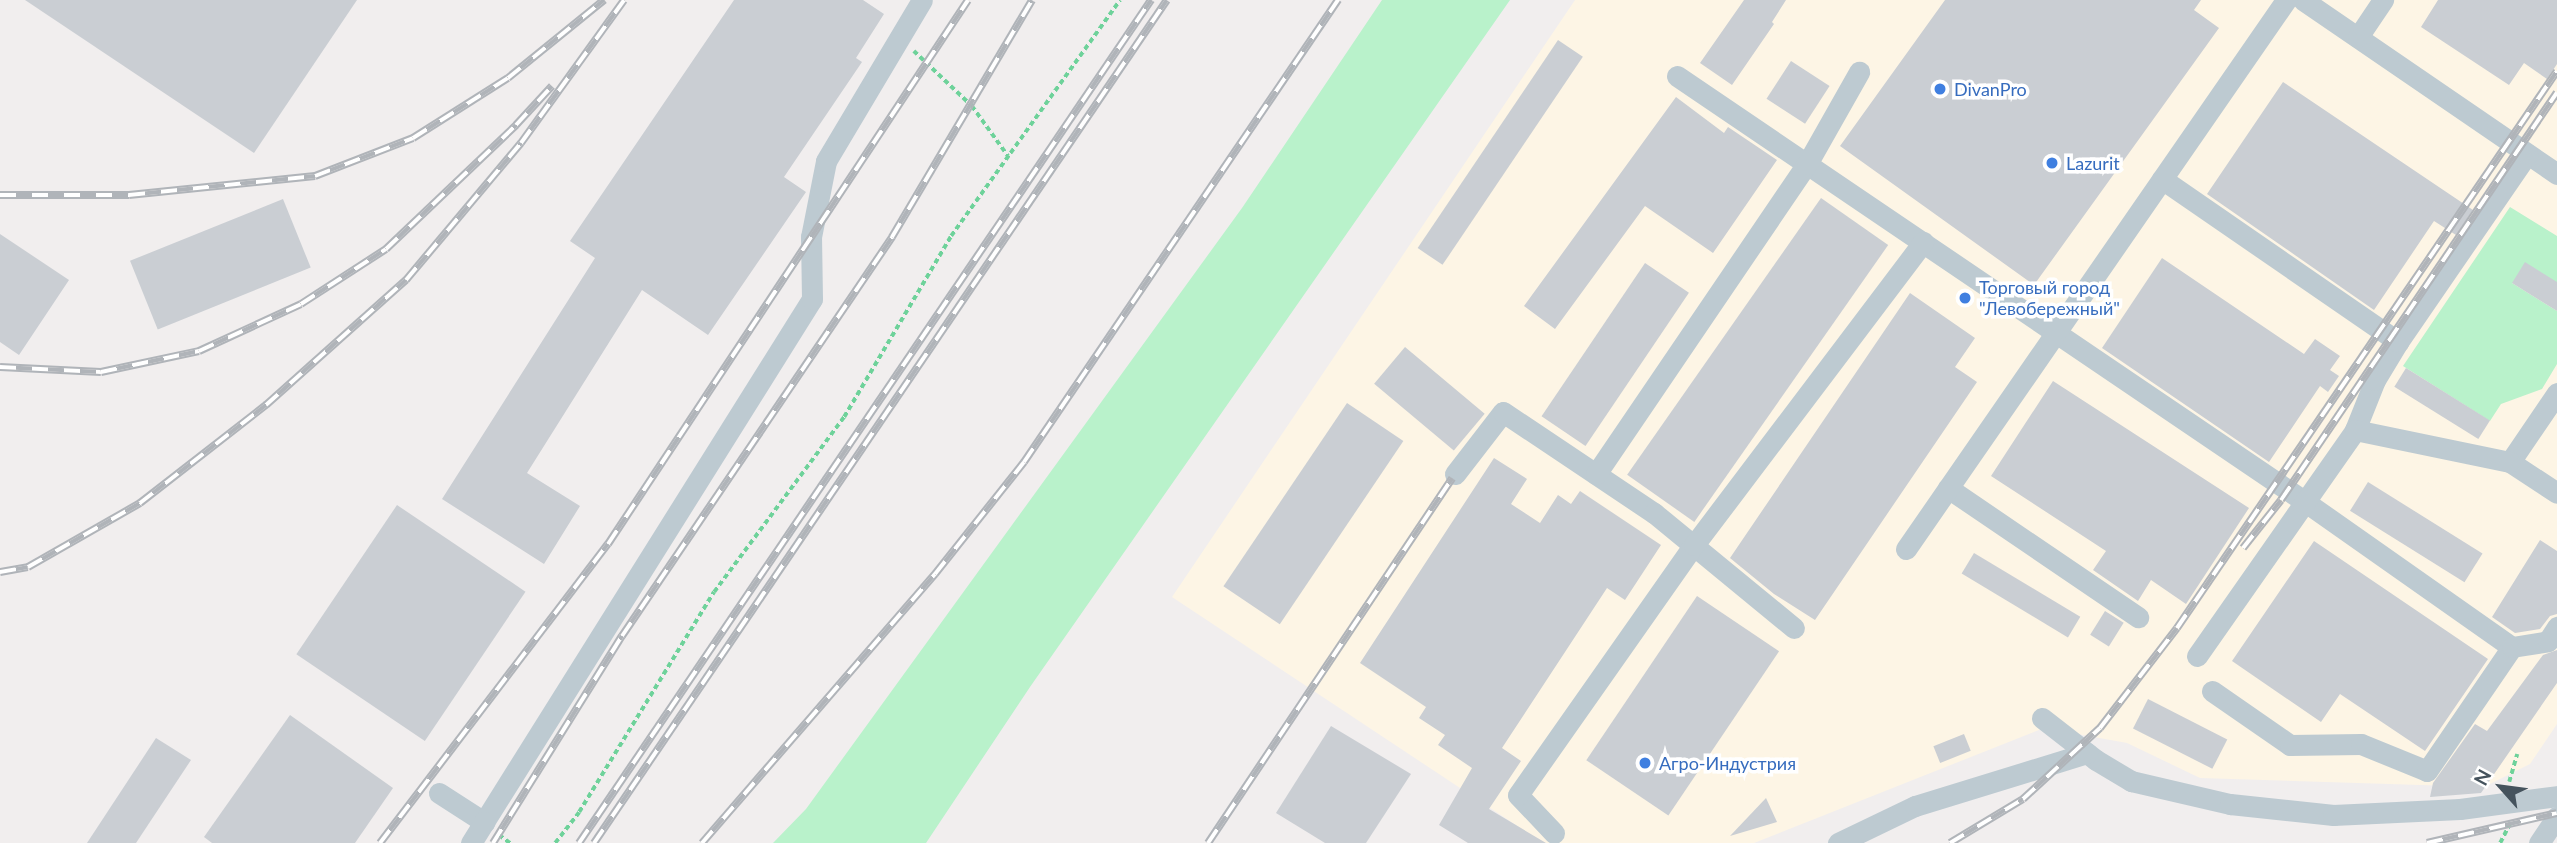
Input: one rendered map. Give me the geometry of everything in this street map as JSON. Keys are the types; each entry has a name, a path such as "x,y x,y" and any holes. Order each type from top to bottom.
{"street":[{"path":"1906,549 2286,0"},
{"path":"2303,0 2557,174"},
{"path":"2358,37 2383,0"},
{"path":"471,843 811,299 811,237 827,161 900,36 916,2"},
{"path":"1596,474 1807,164 1859,72"},
{"path":"1677,76 2304,500 2512,647 2547,641 2557,628"},
{"path":"2197,656 2355,430 2375,380 2398,342 2527,154"},
{"path":"2162,178 2398,342"},
{"path":"1554,833 1518,795 1694,545 1923,242"},
{"path":"2510,462 2557,393"},
{"path":"1455,474 1503,412 1654,513 1794,628"},
{"path":"2355,430 2510,462 2557,493"},
{"path":"1948,488 2138,617"},
{"path":"2212,691 2290,745 2361,744 2427,771 2512,647"},
{"path":"2042,718 2131,781 2230,804 2333,815 2460,809 2557,796"},
{"path":"1838,843 1915,806 2087,752"},
{"path":"439,793 484,822"},
{"path":"2539,843 2557,816"}],"path":[{"path":"555,843 579,812 714,592 844,416 951,236 1120,0"},
{"path":"900,36 972,106 1008,156"}],"shaded area":[{"name":"Торговый город \"Левобережный\"","path":"1575,0 2557,0 2557,724 2530,764 2484,787 2200,778 2127,743 2044,728 1754,843 1543,843 1172,597"}],"green space":[{"path":"1382,0 1510,0 1030,687 926,843 773,843 806,809 1242,208"},
{"path":"2510,207 2557,236 2557,282 2512,283 2557,311 2557,364 2542,389 2501,404 2490,421 2403,366"}],"building":[{"path":"25,0 357,0 254,153"},
{"path":"734,0 863,0 884,14 856,58 862,62 784,177 806,192 708,335 642,290 527,473 580,506 544,564 442,499 595,258 570,241"},
{"path":"1744,0 1786,0 1772,22 1774,24 1732,85 1700,63"},
{"path":"1945,0 2201,0 2194,10 2219,28 2034,285 1840,146"},
{"path":"2438,0 2557,0 2557,64 2547,79 2524,63 2509,85 2421,27"},
{"path":"1558,40 1583,57 1443,265 1418,248"},
{"path":"1791,61 1830,86 1805,124 1766,99"},
{"path":"2283,82 2473,210 2456,235 2434,221 2374,310 2207,194"},
{"path":"1676,97 1724,133 1728,127 1777,160 1713,253 1645,206 1555,329 1524,306"},
{"path":"1821,198 1888,245 1694,522 1627,475"},
{"path":"283,199 311,268 158,329 130,261"},
{"path":"0,234 69,280 19,355 0,342"},
{"path":"2162,258 2304,354 2315,339 2340,356 2330,370 2339,376 2328,392 2320,386 2269,462 2102,348"},
{"path":"2525,262 2557,282 2557,311 2512,283"},
{"path":"1645,263 1689,293 1585,446 1542,416"},
{"path":"1910,293 1975,338 1955,367 1977,382 1815,620 1774,594 1730,558"},
{"path":"1405,347 1485,414 1454,451 1374,384"},
{"path":"2406,368 2490,420 2478,439 2394,387"},
{"path":"2053,381 2249,508 2186,604 2151,580 2138,601 2093,570 2106,551 1991,476"},
{"path":"1347,403 1403,441 1280,624 1223,586"},
{"path":"1494,458 1527,479 1511,504 1540,523 1558,495 1571,504 1580,491 1661,545 1625,600 1607,588 1502,748 1521,761 1489,809 1546,843 1468,843 1439,825 1472,768 1438,745 1445,735 1419,718 1426,707 1360,663"},
{"path":"2368,482 2482,554 2464,582 2350,511"},
{"path":"397,505 526,592 425,741 296,654"},
{"path":"2540,540 2557,551 2557,614 2550,616 2540,629 2515,633 2492,617"},
{"path":"2314,541 2488,659 2425,751 2340,694 2321,722 2232,661"},
{"path":"1974,553 2080,617 2068,637 1962,574"},
{"path":"1697,596 1779,651 1668,816 1586,760"},
{"path":"2105,611 2124,623 2109,646 2090,635"},
{"path":"2557,650 2557,683 2481,793 2430,797 2433,783 2475,724 2487,731 2543,655"},
{"path":"2148,699 2227,739 2212,769 2133,728"},
{"path":"290,715 393,788 355,843 212,843 204,837"},
{"path":"1331,726 1411,774 1366,843 1325,843 1276,813"},
{"path":"1964,734 1971,751 1940,763 1933,746"},
{"path":"156,738 191,760 136,843 87,843"},
{"path":"1766,798 1777,822 1730,836"}],"railway":[{"path":"0,195 129,195 315,176 413,138 508,78 604,0"},
{"path":"0,572 28,567 140,503 266,405 406,280 521,143 624,0"},
{"path":"380,843 608,544 968,0"},
{"path":"493,843 622,636 892,237 1032,0"},
{"path":"579,843 1151,0"},
{"path":"594,843 1167,0"},
{"path":"702,843 935,574 1024,462 1338,0"},
{"path":"1950,843 2023,799 2100,728 2177,628 2557,71"},
{"path":"0,367 101,372 199,351 301,304 386,249 516,125 552,86"},
{"path":"2243,548 2281,500 2557,93"},
{"path":"1208,843 1452,478"},
{"path":"2427,843 2557,813"}],"place":[{"name":"DivanPro","path":"1940,89"},
{"name":"Lazurit","path":"2052,163"},
{"name":"Торговый город \"Левобережный\"","path":"1965,298"},
{"name":"Агро-Индустрия","path":"1645,763"}]}
